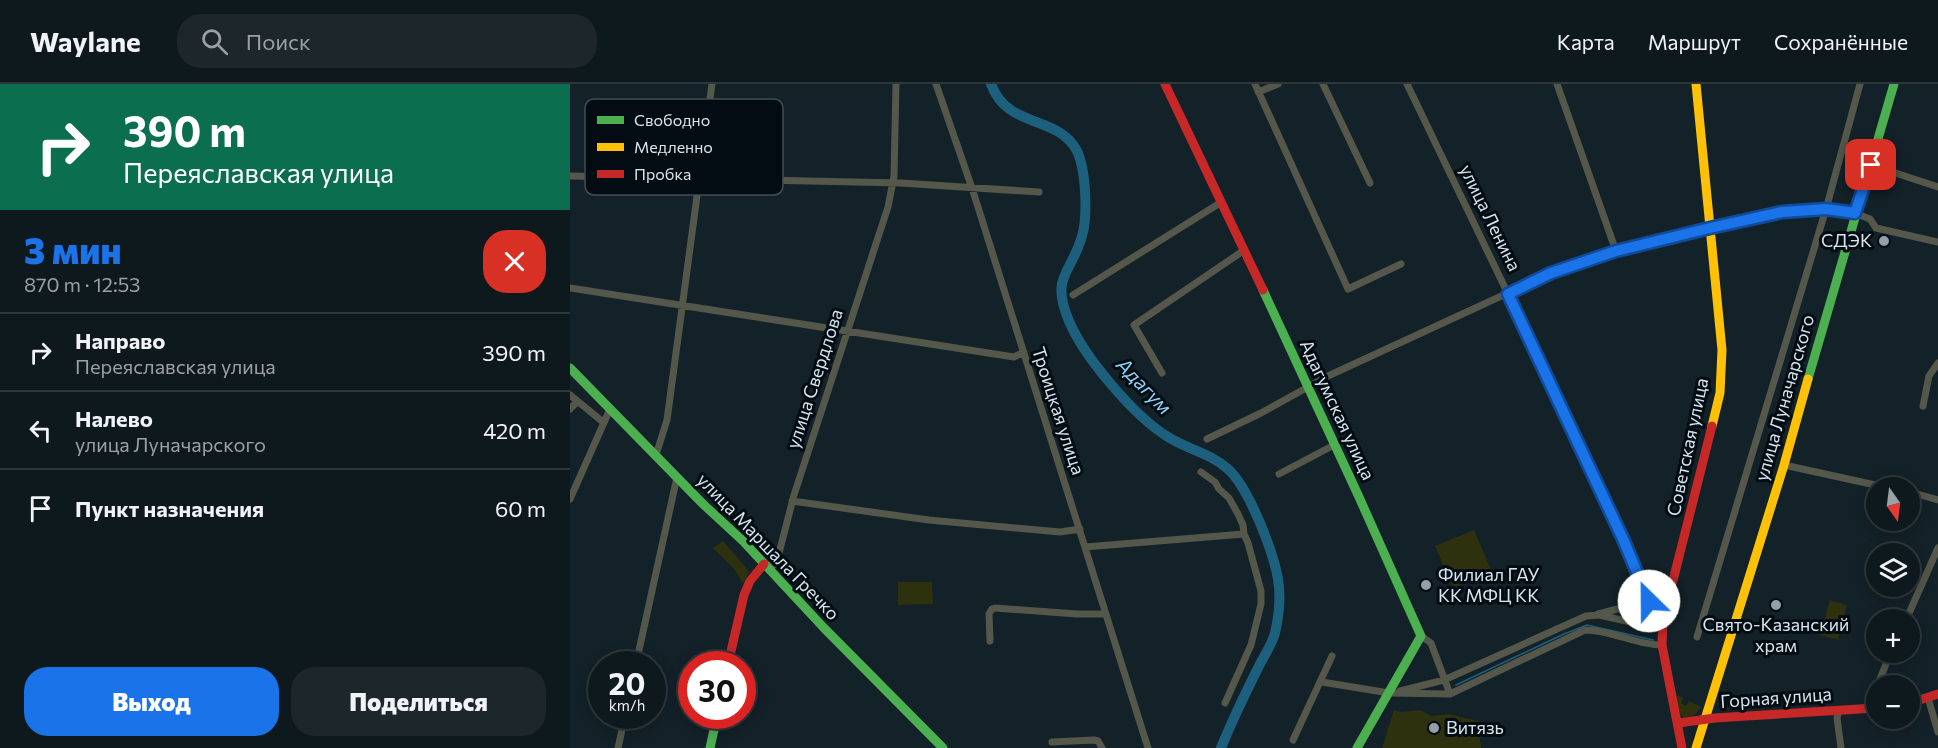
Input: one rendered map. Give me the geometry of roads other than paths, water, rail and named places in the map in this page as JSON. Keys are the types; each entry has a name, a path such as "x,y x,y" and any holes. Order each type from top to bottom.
{"main road":[{"name":"Адагумская улица","path":"1165,84 1336,444 1421,636"},
{"name":"Советская улица","path":"1662,637 1720,393 1722,350 1696,84"},
{"name":"улица Луначарского","path":"1703,720 1719,678 1784,465 1894,84"},
{"name":"улица Маршала Гречко","path":"570,368 743,541 943,748"},
{"name":"улица Свердлова","path":"731,651 744,595 750,581 764,564"},
{"path":"1357,748 1421,636"},
{"name":"улица Ленина","path":"1662,637 1682,748"},
{"path":"1920,700 1938,694"},
{"name":"Горная улица","path":"1678,723 1866,708"},
{"path":"1696,748 1703,720"},
{"path":"710,748 714,729"}],"street":[{"path":"710,99 712,84"},
{"name":"улица Свердлова","path":"764,564 773,566 776,562 792,501 885,216 894,183 896,84"},
{"name":"Троицкая улица","path":"936,84 972,188 1148,748"},
{"path":"1255,84 1348,289 1401,264"},
{"path":"1258,92 1278,84"},
{"path":"1323,84 1370,183"},
{"name":"улица Ленина","path":"1407,84 1623,539 1662,637"},
{"path":"1557,84 1616,251"},
{"path":"1697,637 1826,209 1860,84"},
{"path":"1871,165 1938,187"},
{"path":"570,176 585,176"},
{"path":"783,180 894,183 1039,192"},
{"path":"656,455 667,420 697,195"},
{"path":"1073,295 1220,203"},
{"path":"1207,439 1262,413 1309,386 1551,273 1616,251 1782,212 1826,209 1855,213 1870,219 1876,228 1938,242"},
{"path":"1162,373 1134,325 1243,251"},
{"path":"570,288 1014,357 1024,352"},
{"path":"1923,406 1929,376 1938,363"},
{"path":"570,395 603,422"},
{"path":"570,409 577,402"},
{"path":"570,499 610,409"},
{"path":"1279,474 1336,444"},
{"path":"1784,465 1866,483"},
{"path":"1201,472 1215,482 1229,498 1242,525 1262,597 1251,645 1225,703"},
{"path":"639,651 677,477"},
{"path":"1920,495 1938,500"},
{"path":"792,501 929,520 1060,532 1080,529"},
{"path":"1085,547 1244,534"},
{"path":"1911,609 1938,548"},
{"path":"1389,693 1444,680 1579,618 1649,601"},
{"path":"990,641 989,614 995,608 1106,614"},
{"path":"1593,615 1662,637"},
{"path":"1322,682 1389,693 1450,694 1585,630 1651,645 1662,637"},
{"path":"1421,636 1431,643 1450,694"},
{"path":"1293,740 1322,682 1332,656"},
{"path":"1928,698 1938,732"},
{"path":"1839,710 1837,718 1841,748"},
{"path":"618,748 622,729"},
{"path":"1052,742 1094,740 1098,741 1102,748"}],"waterway":[{"name":"Адагум","path":"991,84 999,98 1009,108 1058,132 1069,140 1080,159 1085,193 1084,227 1078,249 1064,276 1061,294 1076,335 1111,385 1140,415 1168,437 1214,459 1228,469 1252,505 1271,553 1279,593 1275,633 1221,748"},
{"path":"1456,685 1587,625 1653,640"}],"place":[{"name":"СДЭК","path":"1884,241"},
{"name":"Филиал ГАУ КК МФЦ КК","path":"1426,585"},
{"name":"Свято-Казанский храм","path":"1776,605"},
{"name":"Витязь","path":"1434,728"}]}
